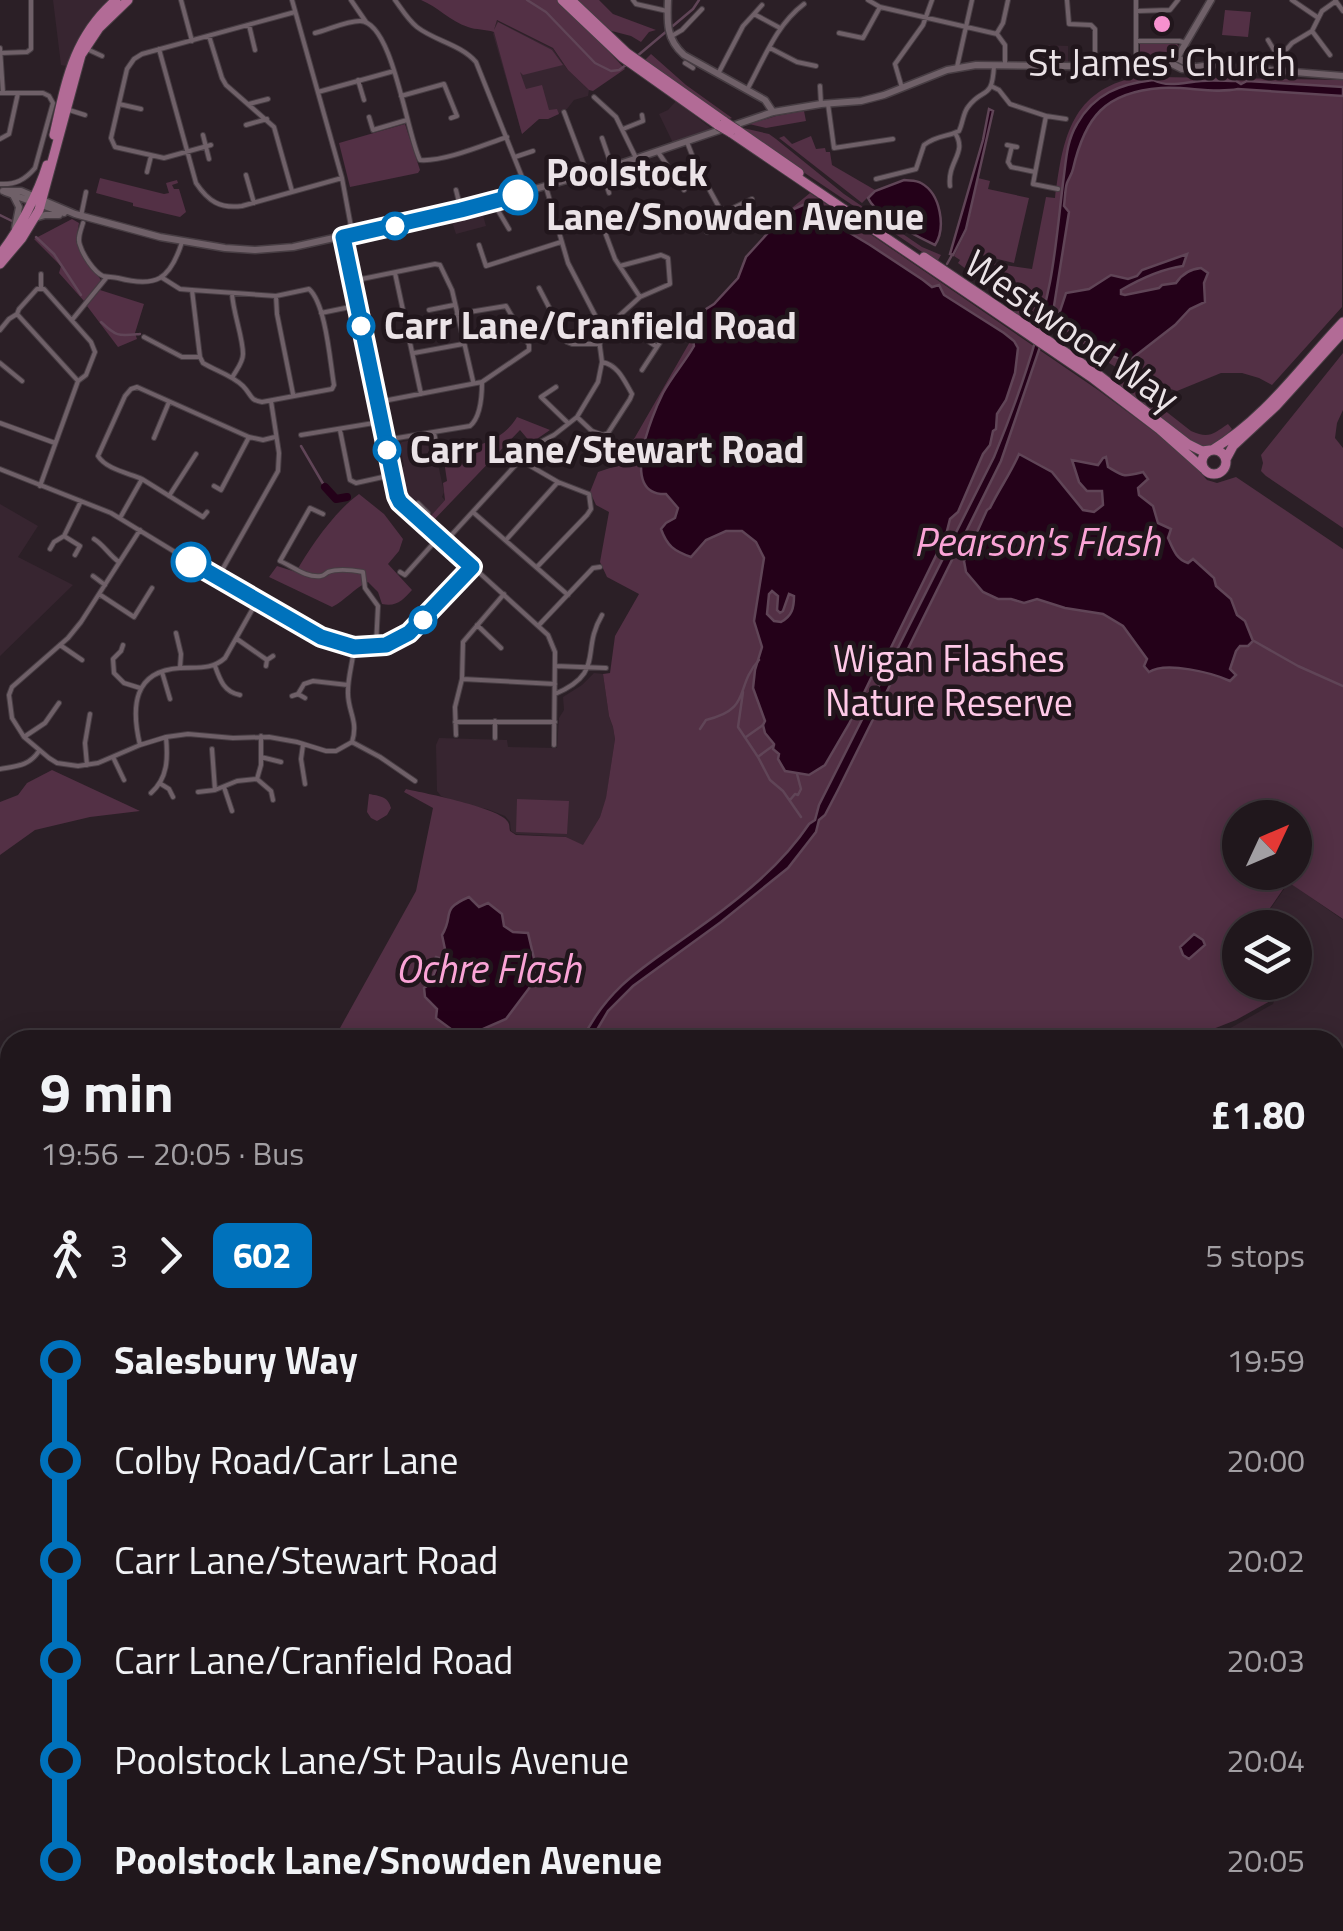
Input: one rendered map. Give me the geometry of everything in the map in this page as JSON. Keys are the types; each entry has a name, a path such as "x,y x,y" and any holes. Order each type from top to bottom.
{"highway":[{"path":"45,181 75,55 92,24 116,0"},
{"path":"0,254 45,181 85,48 128,0"},
{"name":"Westwood Way","path":"562,0 637,65 1127,396 1188,444 1211,450"},
{"name":"Westwood Way","path":"571,0 625,55"},
{"path":"0,264 36,218 36,201"},
{"path":"1343,322 1258,415 1202,458 1204,470 1218,474 1224,469 1233,446 1276,406 1343,332"},
{"name":"Westwood Way","path":"1053,347 1185,450 1204,470"},
{"path":"1211,450 1223,453 1226,459"}],"main road":[{"path":"668,0 669,33 690,64 718,74 765,100 774,112"},
{"path":"4,190 63,213 136,232 256,250 293,247 494,202 774,112 861,101 957,67 1159,67 1174,60 1187,44 1210,0"},
{"path":"1174,60 1193,66 1343,76"},
{"path":"4,190 21,191 45,181 57,206"},
{"path":"4,190 18,200 12,238"},
{"path":"21,191 36,201 80,217"},
{"path":"36,218 80,217"}],"street":[{"path":"4,190 35,168 53,107 52,98 46,94 2,93 0,51 31,49 31,0"},
{"path":"180,0 192,41"},
{"path":"292,0 350,213 358,228 367,232"},
{"path":"352,0 384,43 422,161 507,138"},
{"path":"395,0 417,27 472,56 528,192"},
{"path":"632,0 668,11"},
{"path":"868,0 997,34 1005,45 1005,66"},
{"path":"902,88 894,64 926,18 932,0"},
{"path":"957,67 972,0"},
{"path":"997,34 1008,0"},
{"path":"1067,0 1070,24 1091,25 1095,29 1095,66"},
{"path":"1136,0 1136,68"},
{"path":"1136,10 1170,10 1178,0"},
{"path":"1292,0 1318,17"},
{"path":"1268,40 1274,50 1286,50 1312,31 1318,17 1336,1 1343,11"},
{"path":"747,90 773,38 804,4"},
{"path":"718,74 743,26 762,6"},
{"path":"839,33 864,38 880,6"},
{"path":"669,33 682,30 702,9"},
{"path":"208,146 164,158 112,143 130,64 140,55 159,49 296,12"},
{"path":"754,14 780,28"},
{"path":"315,34 366,22"},
{"path":"249,25 255,50"},
{"path":"1312,31 1330,55"},
{"path":"209,36 226,84 274,127 292,191"},
{"path":"1136,41 1187,44"},
{"path":"85,48 102,56"},
{"path":"770,48 816,66"},
{"path":"159,49 196,183 210,201 229,208 342,178"},
{"path":"472,56 481,53"},
{"path":"876,179 916,170 924,145 939,135 955,133 961,127 966,108 992,86 994,66"},
{"path":"318,92 394,71"},
{"path":"358,80 364,100"},
{"path":"401,96 444,84 458,116 451,118"},
{"path":"820,86 834,148"},
{"path":"992,86 1010,104 1066,119"},
{"path":"0,139 9,134 18,93"},
{"path":"594,97 616,116 636,158"},
{"path":"249,104 268,99"},
{"path":"119,104 141,109"},
{"path":"66,109 85,115"},
{"path":"564,112 588,174"},
{"path":"1046,116 1032,186 1058,189"},
{"path":"369,118 373,130 407,120"},
{"path":"624,128 644,119"},
{"path":"246,125 267,120"},
{"path":"949,182 961,141 955,133"},
{"path":"202,135 209,159"},
{"path":"602,138 612,166"},
{"path":"826,150 894,140"},
{"path":"687,142 720,209"},
{"path":"1012,146 1010,167 1035,172"},
{"path":"515,156 533,151"},
{"path":"658,152 684,190"},
{"path":"146,172 151,156"},
{"path":"944,156 952,162"},
{"path":"602,170 610,193"},
{"path":"246,175 254,202"},
{"path":"445,542 533,446 576,417 593,391 602,362 599,327 561,242 546,187"},
{"path":"456,190 461,210"},
{"path":"86,192 79,244 95,270 107,278"},
{"path":"494,202 510,229"},
{"path":"720,209 732,210 750,202"},
{"path":"707,232 720,209"},
{"path":"350,213 348,236 356,306 398,499 540,625 552,643 554,745"},
{"path":"558,228 598,218 602,221 619,267 640,297"},
{"path":"72,320 107,278 142,284 161,277 170,269 182,241"},
{"path":"479,245 486,266 561,242"},
{"path":"599,327 610,324 640,297 670,284 668,258 660,255 619,267"},
{"path":"352,281 440,266 452,290 473,382"},
{"path":"395,272 421,394"},
{"path":"0,330 41,288 42,274"},
{"path":"161,277 180,289 192,290 276,296 309,289 315,294 321,313 334,385 329,391 254,402 244,387 203,363 192,290"},
{"path":"40,486 78,381 86,375 95,352 91,342 41,288"},
{"path":"539,288 567,342 600,344"},
{"path":"232,293 243,354 232,378"},
{"path":"276,296 276,314 293,396"},
{"path":"428,310 454,305"},
{"path":"321,313 356,306"},
{"path":"378,402 482,382 529,350 506,306 457,314"},
{"path":"17,314 78,381"},
{"path":"618,317 657,347"},
{"path":"642,370 674,321"},
{"path":"155,343 159,333"},
{"path":"144,337 182,357 200,357"},
{"path":"414,353 463,344"},
{"path":"576,417 592,432 603,436 632,394 618,370 602,362"},
{"path":"0,363 22,381"},
{"path":"385,440 470,426 475,422 482,382"},
{"path":"203,518 142,479 107,465 98,456 131,388 137,387 249,436 264,440 275,436"},
{"path":"556,387 538,398 568,423"},
{"path":"217,578 274,482 280,463 271,401"},
{"path":"153,438 169,402"},
{"path":"301,436 381,422"},
{"path":"0,423 55,443"},
{"path":"340,430 350,480 356,483 392,475"},
{"path":"434,433 440,460"},
{"path":"214,486 220,492 249,436"},
{"path":"169,496 195,456 199,463"},
{"path":"520,460 589,494 591,508 537,568"},
{"path":"0,469 120,518 257,602 321,637 354,647 394,642 413,630 472,567"},
{"path":"120,518 142,479"},
{"path":"506,540 558,482"},
{"path":"310,498 310,508 280,560 313,575 340,570 363,572 365,588 378,606 376,646"},
{"path":"50,548 64,536 81,501"},
{"path":"418,503 428,513 420,521"},
{"path":"310,508 322,514"},
{"path":"472,512 568,595"},
{"path":"140,530 82,622 12,687 12,718 24,737 57,763 78,766 113,757 140,744 188,734 260,736 326,752 352,742"},
{"path":"64,536 80,546 75,555"},
{"path":"400,572 405,575 439,537"},
{"path":"94,539 119,562"},
{"path":"540,625 593,568 600,567"},
{"path":"93,576 105,584"},
{"path":"99,594 134,617 152,588"},
{"path":"456,735 455,707 462,679 463,642 504,594"},
{"path":"140,744 135,720 140,688 153,674 215,666 225,658 257,602"},
{"path":"556,694 586,675 594,628 602,615"},
{"path":"477,625 501,645"},
{"path":"176,633 182,654 180,668"},
{"path":"237,639 267,663 273,656"},
{"path":"60,645 77,660"},
{"path":"122,645 113,660 114,674 124,683 140,688"},
{"path":"352,742 355,721 348,704 348,685 354,647"},
{"path":"215,666 226,689 240,695"},
{"path":"555,666 606,668"},
{"path":"162,672 170,699"},
{"path":"462,679 555,684"},
{"path":"306,698 295,695 304,684 313,681 348,685"},
{"path":"0,703 9,702"},
{"path":"24,737 44,723 59,703"},
{"path":"87,764 85,743 93,721 90,714"},
{"path":"495,721 495,738"},
{"path":"456,722 555,722"},
{"path":"256,779 260,736"},
{"path":"151,793 161,784 168,761 166,737"},
{"path":"352,742 415,781"},
{"path":"302,780 303,745"},
{"path":"212,748 215,790"},
{"path":"0,769 25,764 39,751"},
{"path":"113,757 118,775 124,780"},
{"path":"261,757 281,762"},
{"path":"198,792 256,779 271,791 273,800"},
{"path":"161,784 173,798"},
{"path":"224,787 232,812"},
{"path":"205,791 206,800"}],"shaded area":[{"path":"53,0 110,0 84,29 66,66 61,65"},
{"path":"497,21 553,49 589,90 588,96 574,100 567,109 548,119 539,119 522,134 493,34"},
{"path":"1041,45 1068,46 1068,63 1041,61"},
{"path":"676,101 712,129 673,143 659,114"},
{"path":"481,208 486,226 456,234 450,216"},
{"path":"432,436 445,500 427,521 402,498 395,469 404,466 402,442"},
{"path":"0,504 38,526 18,557 73,585 0,656"},
{"path":"594,673 603,674 615,739 606,800 583,846 566,837 516,834 505,816 462,804 437,791 439,738 507,740 508,747 557,748 563,697"},
{"path":"1283,890 1300,890 1343,920 1343,1030 1227,1030 1274,1000 1312,1000 1312,910 1270,910"}],"green space":[{"path":"421,0 561,0 625,69 589,90 553,48 497,20 494,30 498,22 552,50 563,65 523,75 520,72 526,89 542,85 549,110 557,109 559,114 539,119 522,134 494,32 471,28"},
{"path":"578,0 599,0 613,14 656,30 641,42 604,29"},
{"path":"1225,10 1251,12 1248,37 1222,35"},
{"path":"1140,44 1179,46 1164,60 1143,64"},
{"path":"651,54 732,118 727,120 643,62"},
{"path":"1129,79 1343,80 1342,307 1272,385 1242,373 1221,373 1177,391 1134,378 1058,325 1039,307 1034,310 1011,302 1021,309 1038,311 1031,317 1034,326 1012,312 1004,298 954,256 967,229 978,178 990,181 988,189 1029,198 1014,263 973,253 971,260 1032,269 1046,197 1055,198 1065,143 1079,112 1106,88"},
{"path":"804,111 806,121 766,128 749,124 776,116"},
{"path":"405,124 418,173 350,187 339,143"},
{"path":"741,130 769,134 844,194 922,247 941,255 937,262"},
{"path":"784,136 792,144 811,136 816,149 830,152 832,165 875,190 862,203 779,138"},
{"path":"100,178 164,194 169,193 166,183 177,180 172,185 179,189 186,212 180,217 96,193"},
{"name":"Wigan Flashes Nature Reserve","path":"810,193 1098,390 1156,433 1207,480 1217,483 1236,477 1343,549 1343,919 1300,890 1312,890 1312,800 1222,800 1222,890 1282,890 1269,910 1222,910 1222,1000 1272,1000 1211,1030 338,1030 416,891 433,808 404,792 406,789 492,812 508,822 510,831 516,835 566,837 583,845 600,817 615,739 603,674 610,673 615,636 639,594 607,577 600,562 609,512 596,505 590,492 598,472 619,465 706,309 738,278 746,257"},
{"path":"72,219 79,223 76,241 81,252 101,280 84,301 59,273 61,266 34,239"},
{"path":"100,290 144,304 135,333 137,339 118,347 87,306"},
{"path":"1343,353 1343,410 1335,438 1343,448 1343,528 1266,476 1261,471 1261,455"},
{"path":"1122,377 1191,431 1211,434 1228,424 1232,429 1213,445 1199,447 1117,384"},
{"path":"517,417 550,430 531,443 520,430 431,523 429,518 445,500 443,454 494,439"},
{"path":"359,494 384,514 403,539 388,564 412,590 406,597 396,604 382,604 378,592 368,582 332,607 269,577 277,566 296,572 324,530"},
{"path":"52,770 140,811 35,830 0,855 0,802 18,795 27,783"},
{"path":"369,794 390,804 387,815 377,821 367,812"},
{"path":"517,799 569,801 567,834 516,832"}],"water":[{"path":"1153,80 1171,84 1247,81 1343,87 1343,96 1161,88 1125,95 1100,110 1084,135 1066,185 1064,206 1069,212 1054,306 1001,461 816,832 788,868 633,986 608,1011 597,1030 588,1030 618,989 744,894 815,820 819,805 994,457 1011,414 1045,304 1073,131 1091,105 1130,84"},
{"path":"989,109 993,111 966,229 953,255 950,254"},
{"path":"904,180 921,183 937,203 940,230 935,245 888,219 868,198 875,191"},
{"path":"803,205 932,287 939,285 944,295 1004,333 1018,348 1015,373 997,414 996,429 958,512 950,519 946,535 880,670 872,676 825,765 809,775 785,771 765,733 765,721 753,688 762,647 754,621 764,558 756,542 742,531 726,531 706,540 691,557 676,550 661,529 675,518 678,508 666,494 652,491 644,482 641,469 646,435 658,404 694,346 706,309 738,278 746,257 787,212","holes":["772,591 778,596 780,613 789,594 794,596 792,611 781,622 767,614 769,594"]},
{"path":"1187,254 1183,266 1151,275 1121,290 1125,295 1159,288 1201,268 1208,273 1205,302 1190,309 1130,360 1102,351 1057,320 1066,293 1089,289 1111,275 1128,279"},
{"name":"Pearson's Flash","path":"1019,454 1052,472 1083,510 1094,512 1103,505 1102,491 1087,491 1079,482 1072,460 1098,465 1106,457 1108,467 1121,474 1143,472 1148,479 1138,488 1139,495 1153,506 1158,523 1171,529 1168,538 1175,553 1188,563 1193,559 1214,578 1216,586 1231,599 1237,615 1245,621 1253,641 1236,651 1230,669 1236,675 1230,681 1178,668 1149,672 1144,666 1147,659 1123,626 1103,614 1037,599 1024,603 998,599 983,592 966,572 964,561"},
{"name":"Ochre Flash","path":"469,897 479,907 488,903 502,914 504,926 513,932 528,933 536,967 530,987 506,1019 481,1030 452,1030 436,1018 437,1009 425,997 424,988 436,969 431,964 436,957 442,959 446,954 442,935 451,909"},
{"path":"1194,934 1205,945 1189,959 1180,947"}],"waterway":[{"path":"527,0 546,12 595,63 611,71 626,65"},
{"path":"636,57 699,0"},
{"path":"0,215 12,221"},
{"path":"36,237 54,254 81,295"},
{"path":"947,264 952,255"},
{"path":"101,322 118,334 140,334"},
{"path":"301,446 325,487"},
{"path":"325,487 336,499 347,497"},
{"path":"1254,641 1343,686"},
{"path":"700,729 706,720 731,710 737,703 759,660"},
{"path":"743,692 738,727 770,780 801,817"},
{"path":"746,737 763,725"},
{"path":"759,756 774,745"},
{"path":"790,800 801,789 797,774"}],"bus line":[{"name":"602","path":"191,562 321,637 354,647 386,645 409,633 472,567 397,496 343,237 518,195"}],"place":[{"name":"St James' Church","path":"1162,24"},
{"name":"Poolstock Lane/Snowden Avenue","path":"518,195"},
{"name":"Carr Lane/Cranfield Road","path":"361,326"},
{"name":"Carr Lane/Stewart Road","path":"387,450"}]}
